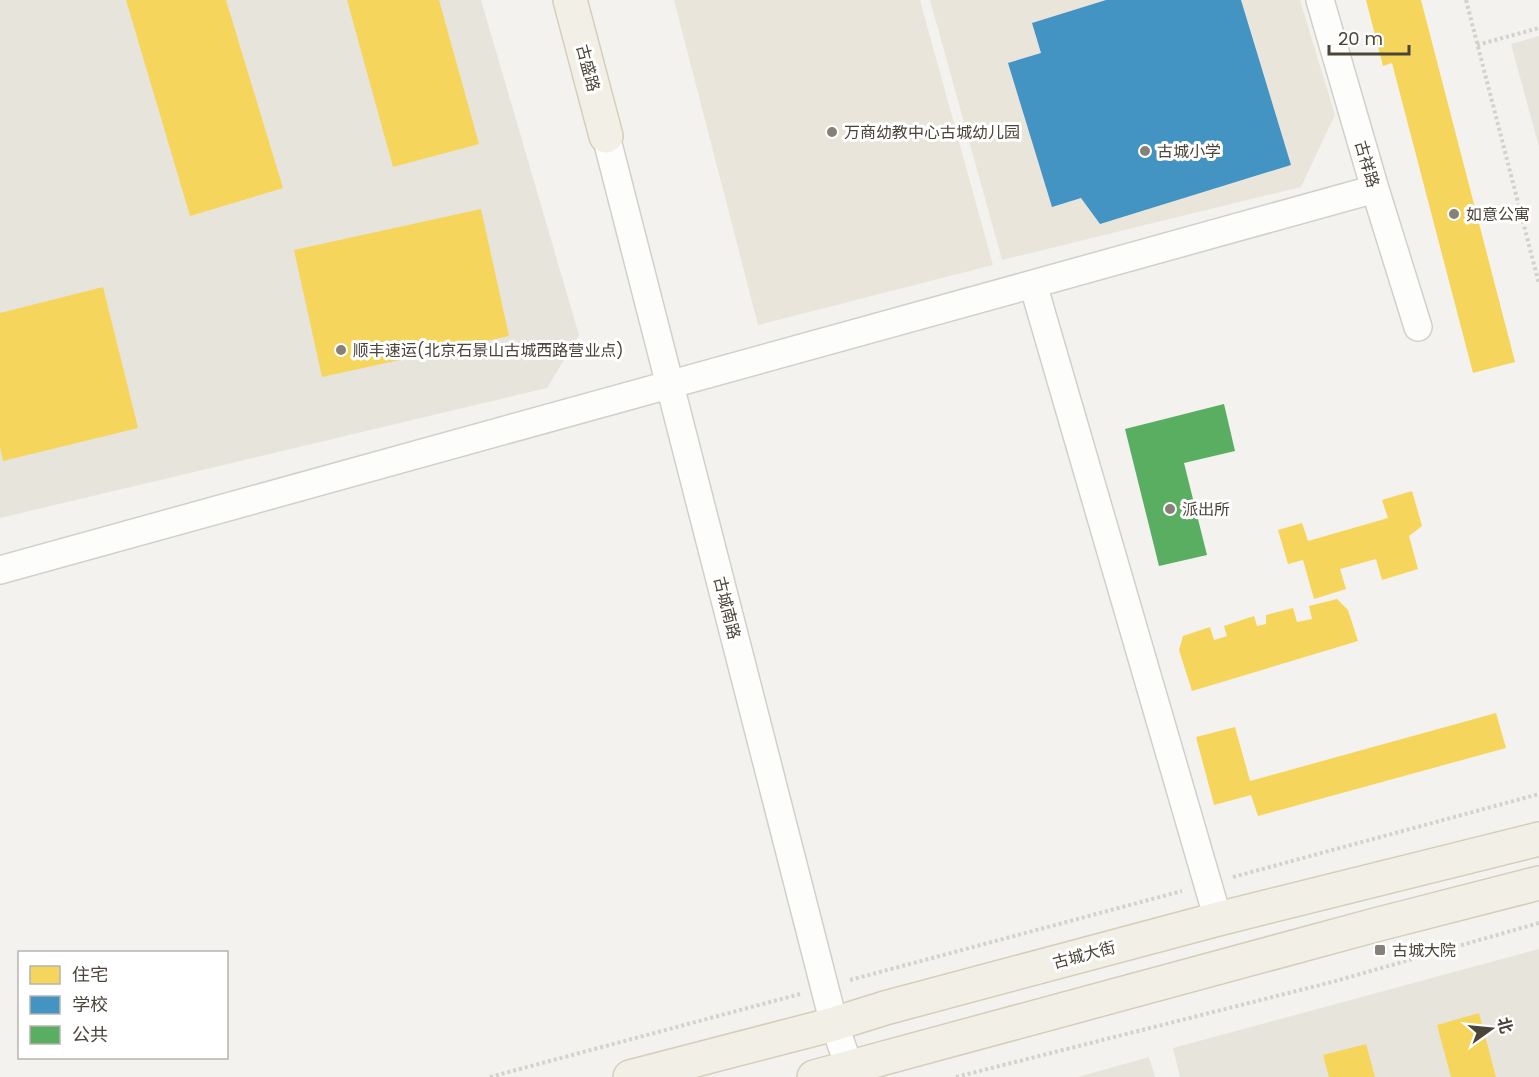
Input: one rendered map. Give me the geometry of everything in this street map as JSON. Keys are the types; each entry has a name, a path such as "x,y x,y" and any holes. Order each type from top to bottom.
{"main road":[{"name":"古盛路","path":"570,0 606,136"},
{"name":"古城大街","path":"630,1077 1218,919 1539,839"},
{"path":"814,1077 851,1073 1368,927 1539,883"}],"street":[{"name":"古祥路","path":"1320,0 1418,327"},
{"name":"古城南路","path":"606,136 824,987 851,1073"},
{"path":"0,570 1375,189"},
{"path":"1033,284 1218,919"}],"path":[{"path":"1466,0 1539,284"},
{"path":"1478,45 1539,28"},
{"path":"490,1077 1539,794"},
{"path":"956,1077 1332,982 1539,923"}],"shaded area":[{"path":"0,0 481,0 579,335 547,388 0,518"},
{"name":"万商幼教中心古城幼儿园","path":"674,0 920,0 993,265 758,325"},
{"name":"古城小学","path":"930,0 1300,0 1335,115 1301,187 1002,260"},
{"path":"1539,36 1539,147 1511,44"},
{"path":"1539,949 1539,1077 1180,1077 1173,1048"},
{"path":"1149,1057 1155,1077 1078,1077"}],"building: 住宅":[{"path":"126,0 226,0 283,188 190,216"},
{"path":"347,0 439,0 479,144 393,167"},
{"name":"如意公寓","path":"1366,0 1421,0 1515,362 1473,373 1392,63 1383,66"},
{"path":"481,209 509,336 322,377 294,250"},
{"path":"103,287 138,428 3,461 0,447 0,313"},
{"path":"1412,491 1422,526 1409,536 1418,569 1382,580 1376,559 1340,569 1346,589 1314,599 1303,560 1288,564 1278,530 1302,523 1308,541 1388,518 1382,500"},
{"path":"1337,599 1348,610 1358,641 1192,691 1179,650 1183,636 1210,627 1214,640 1227,636 1224,626 1254,616 1257,626 1266,624 1266,615 1293,608 1297,622 1312,619 1309,606"},
{"path":"1496,713 1506,748 1258,816 1251,795 1214,805 1196,737 1235,727 1250,781"},
{"path":"1479,1013 1496,1077 1451,1077 1437,1025"},
{"path":"1366,1044 1375,1077 1329,1077 1323,1055"}],"building: 学校":[{"path":"1106,0 1241,0 1291,165 1100,224 1081,198 1052,207 1008,63 1041,53 1032,23"}],"building: 公共":[{"name":"派出所","path":"1224,404 1235,451 1184,463 1207,555 1159,566 1125,429"}],"place":[{"name":"万商幼教中心古城幼儿园","path":"832,132"},
{"name":"古城小学","path":"1145,151"},
{"name":"如意公寓","path":"1454,214"},
{"name":"顺丰速运(北京石景山古城西路营业点)","path":"341,350"},
{"name":"派出所","path":"1170,509"},
{"name":"古城大院","path":"1380,950"}]}
